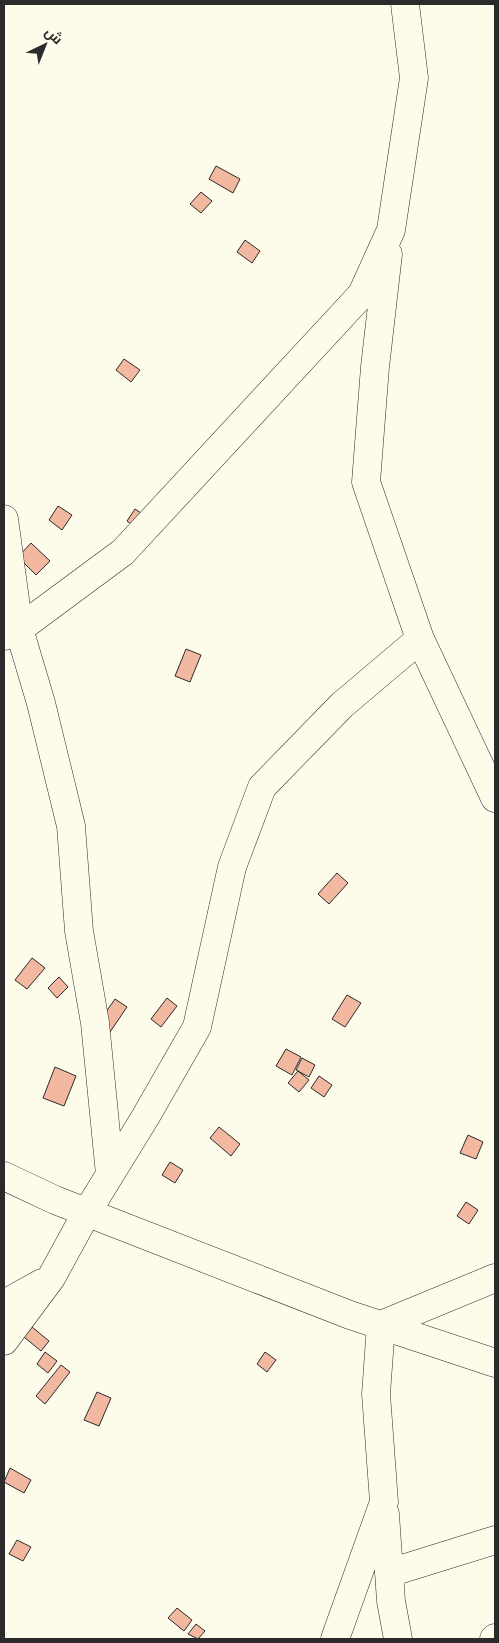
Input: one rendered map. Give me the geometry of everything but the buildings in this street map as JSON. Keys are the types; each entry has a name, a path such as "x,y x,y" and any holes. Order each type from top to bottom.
{"street":[{"path":"405,4 414,78 391,230 375,367 366,482 420,639 495,798"},
{"path":"11,632 123,552 362,294 391,230"},
{"path":"4,519 11,632 41,703 71,826 79,931 95,1023 110,1174"},
{"path":"4,1341 51,1278 86,1212 197,1027 232,867 262,787 342,705 420,639"},
{"path":"4,1176 86,1212 381,1326 495,1362"},
{"path":"4,1304 51,1278"},
{"path":"381,1326 495,1278"},
{"path":"381,1326 376,1394 391,1601 398,1639"},
{"path":"335,1639 384,1502"},
{"path":"389,1572 495,1540"}]}
